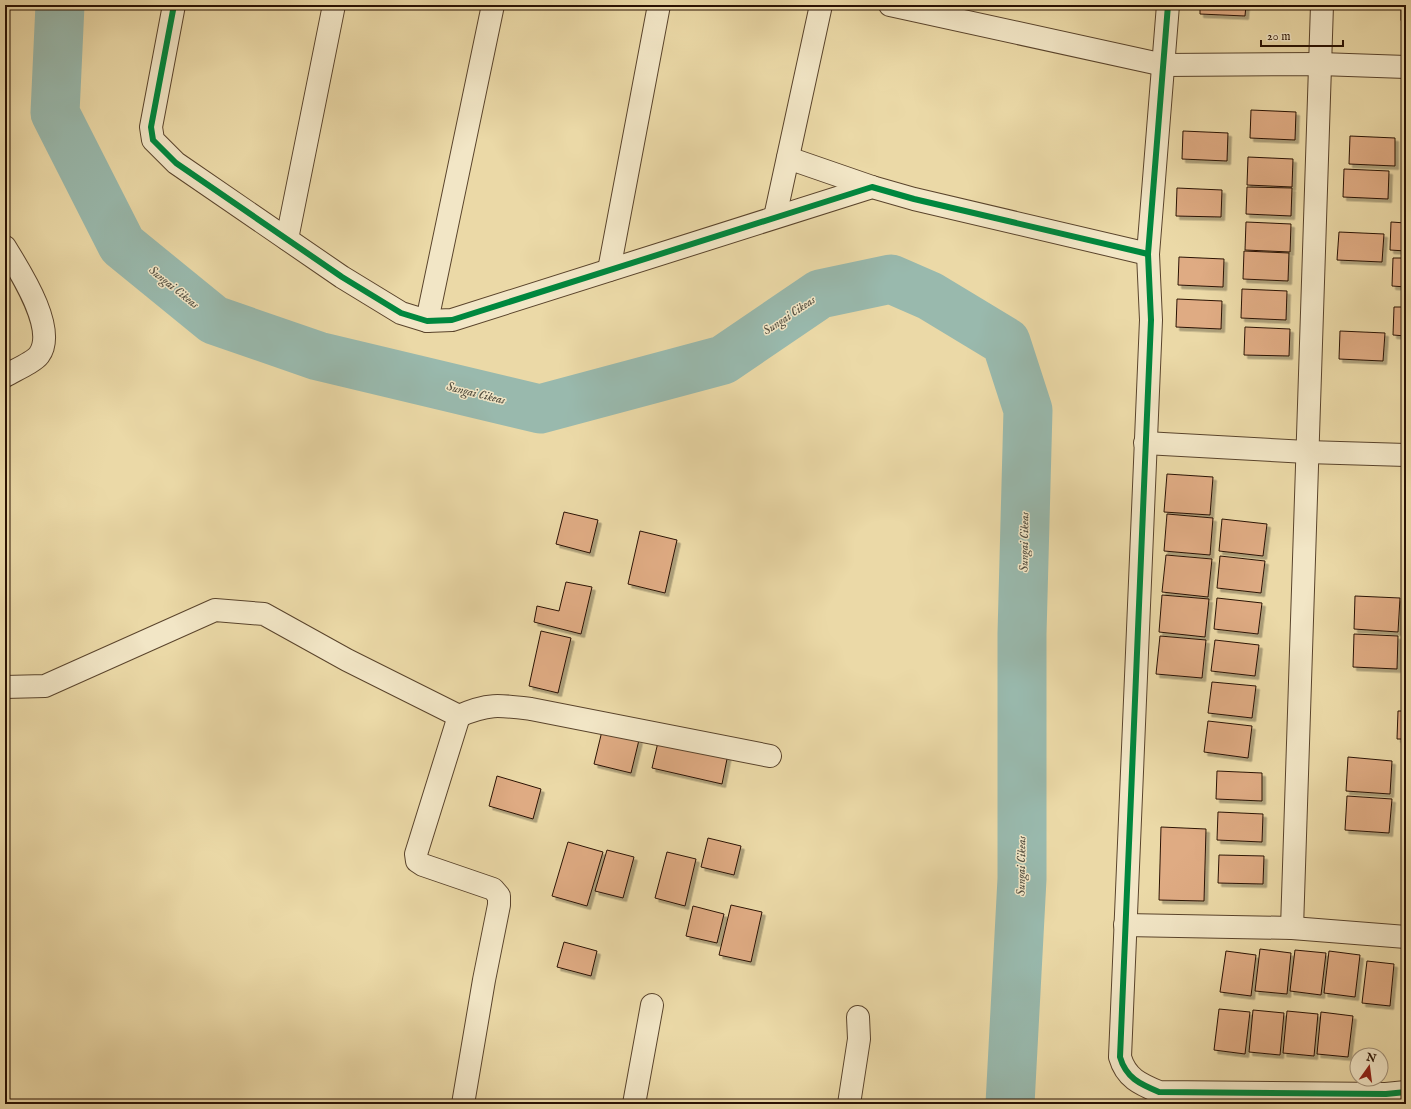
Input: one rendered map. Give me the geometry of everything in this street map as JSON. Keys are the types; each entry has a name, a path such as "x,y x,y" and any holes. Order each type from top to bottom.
{"street":[{"path":"174,5 151,127 153,140 176,162 342,277 401,313 427,321 452,320 872,187"},
{"path":"287,239 334,5"},
{"path":"427,321 493,5"},
{"path":"609,270 659,5"},
{"path":"775,217 820,5"},
{"path":"890,5 1164,65 1320,64 1406,67"},
{"path":"1168,5 1148,254 1151,320 1120,1056 1123,1067 1131,1078 1159,1098 1386,1094 1406,1092"},
{"path":"1292,928 1322,5"},
{"path":"788,158 872,187 914,199 1148,254"},
{"path":"5,246 31,291 42,322 44,346 38,356 5,376"},
{"path":"1145,443 1307,452 1406,455"},
{"path":"5,686 45,686 215,610 264,614 347,660 459,716 491,705 531,709 770,756"},
{"path":"459,716 416,854 417,861 424,865 493,889 499,896 499,905 484,980 463,1104"},
{"path":"1125,925 1292,928 1406,937"},
{"path":"634,1104 652,1005"},
{"path":"849,1104 859,1039 858,1017"}],"building":[{"path":"1200,5 1246,5 1245,16 1200,14"},
{"path":"1401,5 1406,5 1406,20 1401,20"},
{"path":"1251,110 1296,112 1295,140 1250,138"},
{"path":"1183,131 1228,133 1227,161 1182,159"},
{"path":"1350,136 1395,138 1395,166 1349,164"},
{"path":"1248,157 1293,159 1292,187 1247,185"},
{"path":"1344,169 1389,171 1388,199 1343,197"},
{"path":"1247,187 1292,188 1291,216 1246,214"},
{"path":"1177,188 1222,190 1221,217 1176,216"},
{"path":"1246,222 1291,224 1290,252 1245,250"},
{"path":"1391,222 1406,223 1406,251 1390,250"},
{"path":"1339,232 1384,234 1382,262 1337,260"},
{"path":"1244,251 1289,253 1288,281 1243,279"},
{"path":"1179,257 1224,259 1223,287 1178,285"},
{"path":"1393,258 1406,258 1406,287 1392,286"},
{"path":"1242,289 1287,291 1286,320 1241,318"},
{"path":"1177,299 1222,301 1221,329 1176,327"},
{"path":"1394,307 1406,307 1406,336 1393,335"},
{"path":"1245,327 1290,329 1289,356 1244,355"},
{"path":"1340,331 1385,333 1383,361 1339,359"},
{"path":"1167,474 1213,477 1210,515 1164,512"},
{"path":"564,512 598,520 590,553 556,544"},
{"path":"1167,514 1213,518 1210,555 1164,551"},
{"path":"1222,519 1267,524 1263,556 1219,551"},
{"path":"640,531 677,540 665,593 628,584"},
{"path":"1166,555 1212,559 1208,597 1162,592"},
{"path":"1220,556 1265,561 1261,593 1217,588"},
{"path":"1404,579 1406,579 1406,607 1403,607"},
{"path":"566,582 592,587 581,634 534,622 537,606 559,611"},
{"path":"1162,595 1209,599 1205,637 1159,632"},
{"path":"1355,596 1400,598 1398,632 1354,629"},
{"path":"1217,598 1262,603 1258,634 1214,629"},
{"path":"541,631 571,638 558,693 529,686"},
{"path":"1354,634 1398,636 1397,669 1353,667"},
{"path":"1160,636 1206,640 1202,678 1156,674"},
{"path":"1404,637 1406,637 1406,665 1403,665"},
{"path":"1215,640 1259,645 1255,676 1211,671"},
{"path":"1212,682 1256,686 1252,718 1208,713"},
{"path":"1398,711 1406,711 1406,739 1397,739"},
{"path":"1208,721 1252,726 1248,758 1204,752"},
{"path":"602,731 639,740 631,773 594,764"},
{"path":"659,738 728,754 722,784 652,768"},
{"path":"1348,757 1392,761 1390,794 1346,791"},
{"path":"1217,771 1262,773 1262,801 1216,799"},
{"path":"497,776 541,789 533,819 489,806"},
{"path":"1347,796 1392,799 1389,833 1345,830"},
{"path":"1218,812 1263,814 1262,842 1217,840"},
{"path":"1161,827 1206,829 1204,901 1159,900"},
{"path":"708,838 741,846 734,875 701,867"},
{"path":"568,842 603,852 587,906 552,896"},
{"path":"607,850 634,857 623,898 595,891"},
{"path":"667,852 696,859 685,906 655,898"},
{"path":"1219,855 1264,856 1263,884 1218,883"},
{"path":"731,905 762,912 751,962 719,955"},
{"path":"693,906 724,914 717,943 686,936"},
{"path":"564,942 597,951 591,976 557,967"},
{"path":"1260,949 1291,953 1287,994 1255,991"},
{"path":"1295,950 1326,953 1321,995 1290,991"},
{"path":"1226,951 1256,955 1251,996 1220,992"},
{"path":"1329,951 1360,955 1355,997 1324,993"},
{"path":"1367,961 1394,964 1390,1006 1362,1003"},
{"path":"1219,1009 1250,1012 1245,1054 1214,1050"},
{"path":"1253,1010 1284,1013 1280,1055 1249,1052"},
{"path":"1287,1011 1318,1014 1314,1056 1283,1053"},
{"path":"1321,1012 1353,1016 1348,1057 1317,1054"}],"waterway":[{"name":"Sungai Cikeas","path":"60,5 55,113 122,245 214,320 318,356 540,409 723,360 820,294 891,279 930,296 1006,342 1028,410 1022,634 1022,879 1010,1104"}],"cycle path":[{"path":"174,5 151,127 153,140 176,163 342,277 401,313 427,321 452,320 872,187 914,199 1148,254"},
{"path":"1168,5 1148,254 1151,320 1120,1057 1130,1075 1140,1083 1159,1092 1386,1094 1406,1092"}]}
